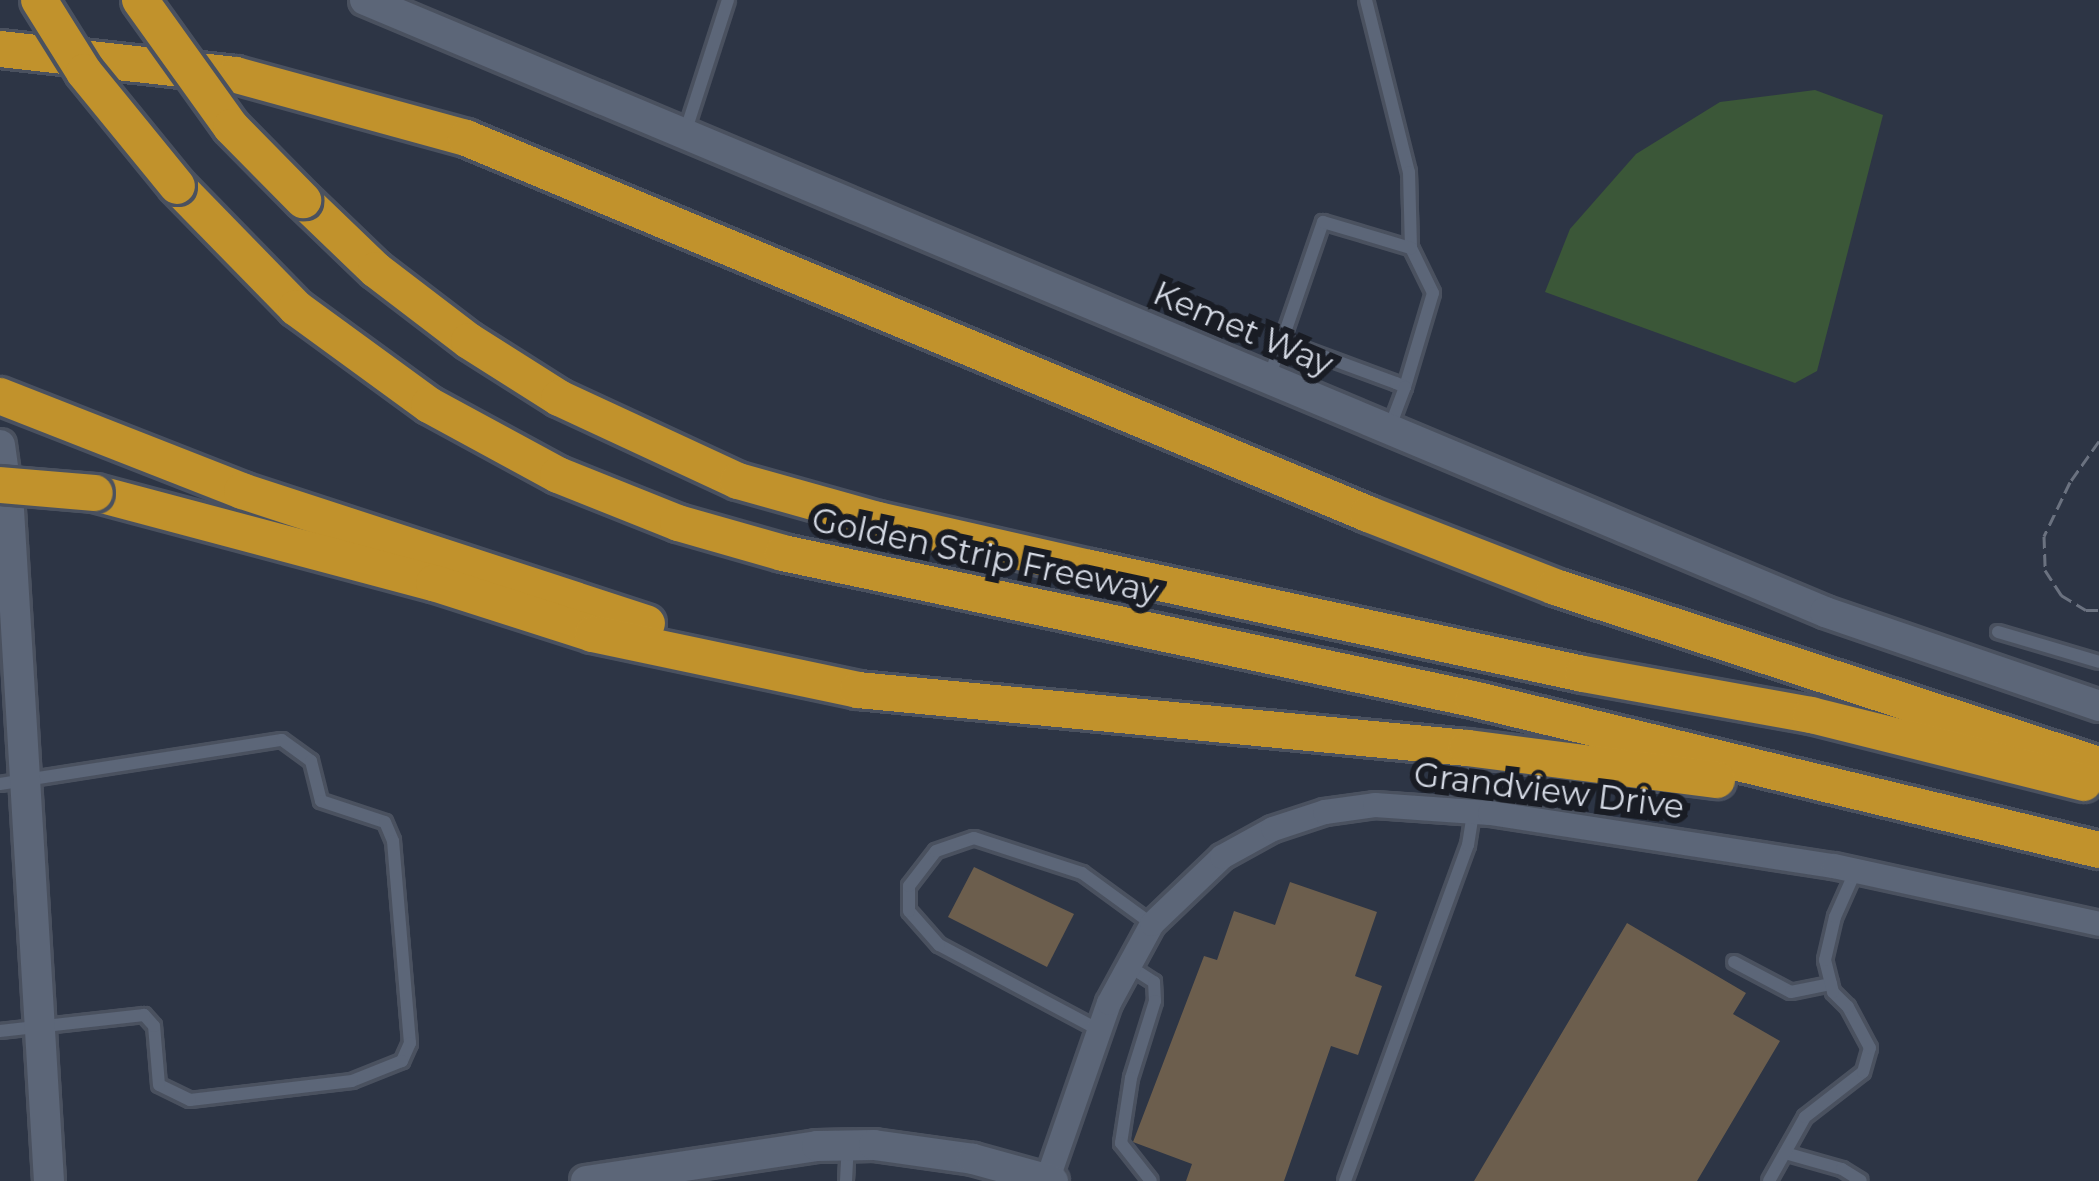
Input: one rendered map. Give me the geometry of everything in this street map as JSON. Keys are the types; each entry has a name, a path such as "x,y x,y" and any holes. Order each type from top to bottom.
{"highway":[{"name":"Golden Strip Freeway","path":"39,0 84,72 177,186 258,274 358,357 483,436 625,504 783,553 1473,699 1888,803 2099,850"},
{"name":"Golden Strip Freeway","path":"140,0 231,127 376,271 469,341 559,398 739,482 1004,549 1583,674 1811,716 2099,787"},
{"path":"0,49 236,75 466,138 1368,514 1555,586 2099,765"},
{"path":"0,59 55,57"},
{"path":"0,395 242,491 522,586 858,690"},
{"path":"0,485 95,493 392,571 592,634 858,690 1467,748 1888,803"}],"street":[{"name":"Kemet Way","path":"365,0 1906,644 2099,706"},
{"path":"0,446 9,510 13,782 40,1026 49,1181"},
{"name":"Grandview Drive","path":"1050,1180 1099,1030 1127,965 1152,924 1222,857 1299,819 1376,805 1473,812 1856,871 2099,924"},
{"path":"586,1181 752,1154 848,1146 939,1153 1050,1180"}],"lane":[{"path":"685,135 728,0"},
{"path":"1366,0 1408,172 1411,248 1433,293 1389,430"},
{"path":"1268,379 1323,222 1411,248"},
{"path":"1282,341 1405,387"},
{"path":"1998,632 2099,662"},
{"path":"0,1031 150,1018 159,1085 190,1100 352,1082 402,1061 410,1042 393,841 385,821 321,800 311,761 282,740 13,782"},
{"path":"1346,1181 1468,844 1473,812"},
{"path":"1099,1030 940,945 909,911 909,886 936,851 974,838 1082,874 1152,924"},
{"path":"1769,1181 1809,1112 1863,1072 1870,1048 1831,984 1825,960 1835,917 1856,871"},
{"path":"1734,962 1791,992 1831,984"},
{"path":"1127,965 1154,982 1155,1001 1131,1078 1120,1143 1151,1181"},
{"path":"846,1181 848,1146"},
{"path":"1785,1153 1842,1169 1862,1181"}],"path":[{"path":"2099,441 2069,482 2044,536 2045,570 2061,596 2086,610 2099,610"}],"green space":[{"path":"1815,90 1883,115 1817,371 1795,383 1545,292 1570,229 1636,154 1720,102"}],"building":[{"path":"974,867 1074,914 1047,967 948,917"},
{"path":"1290,882 1377,912 1355,976 1382,986 1358,1055 1331,1046 1284,1181 1186,1181 1192,1164 1133,1142 1204,956 1217,960 1234,911 1275,925"},
{"path":"1627,923 1746,993 1733,1014 1780,1041 1697,1181 1474,1181"}]}
